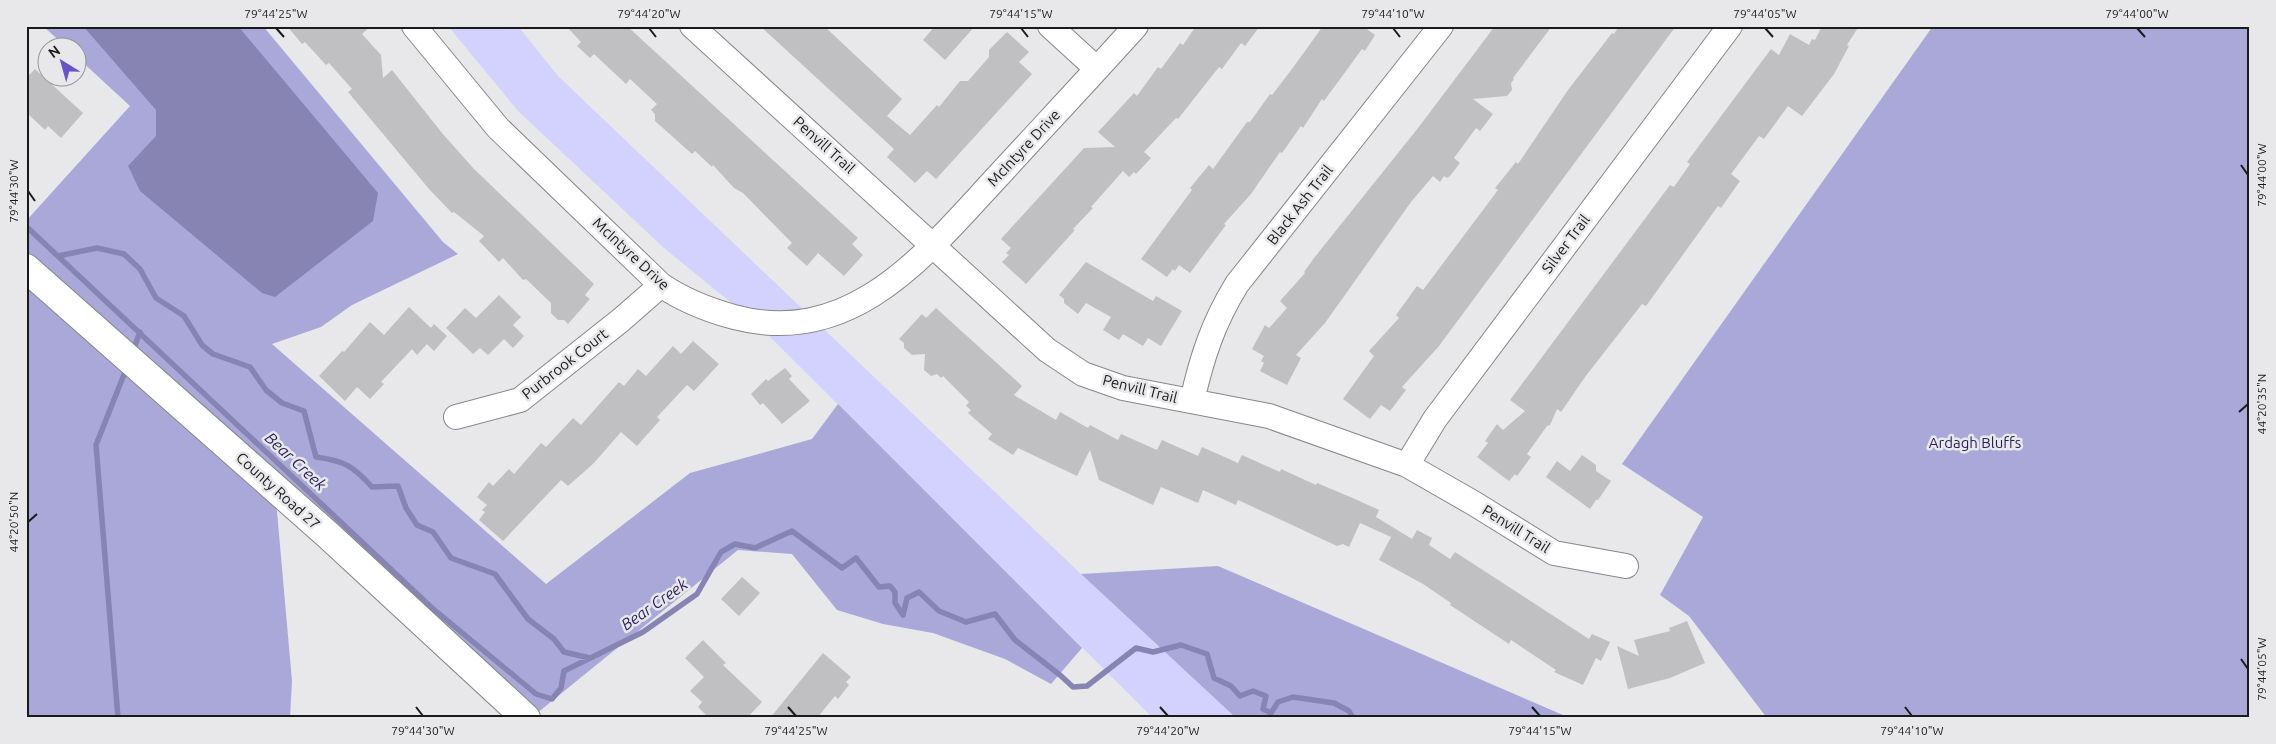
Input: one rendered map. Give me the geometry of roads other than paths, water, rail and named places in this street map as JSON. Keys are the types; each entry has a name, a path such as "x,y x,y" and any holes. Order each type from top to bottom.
{"main road":[{"name":"County Road 27","path":"26,268 328,535 526,718"}],"street":[{"name":"McIntyre Drive","path":"414,26 498,128 661,285 678,296 715,312 755,322 787,323 815,320 873,296 934,245 1136,26"},
{"name":"Penvill Trail","path":"692,26 1047,350 1083,374 1123,388 1269,416 1407,465 1554,553 1626,566"},
{"path":"1050,26 1097,69"},
{"name":"Black Ash Trail","path":"1192,401 1202,357 1211,332 1238,284 1441,26"},
{"name":"Silver Trail","path":"1407,465 1434,419 1730,26"},
{"name":"Purbrook Court","path":"456,417 520,400 621,320 661,285"}],"waterway":[{"name":"Bear Creek","path":"28,228 431,607 536,694 552,699 561,688 564,671 643,632 697,594 721,552 735,544 755,548 792,531 842,568 856,558 879,587 890,586 895,592 895,603 903,615 907,598 919,592 939,611 966,622 995,614 1015,640 1073,687 1087,686 1136,648 1153,652 1181,645 1207,654 1214,678 1231,686 1240,696 1253,691 1266,696 1263,709 1271,713 1278,702 1293,697 1334,703 1349,711 1353,718"},
{"path":"58,256 97,248 124,254 140,269 156,298 184,316 202,345 213,354 250,367 266,390 282,403 304,411 316,457 334,460 354,469 372,487 398,486 406,508 417,525 433,532 451,558 495,574 528,619 554,639 564,652 590,658"},
{"path":"133,351 140,332"},
{"path":"118,718 96,445 127,367"}],"park label":[{"name":"Ardagh Bluffs","path":"1975,443"}]}
